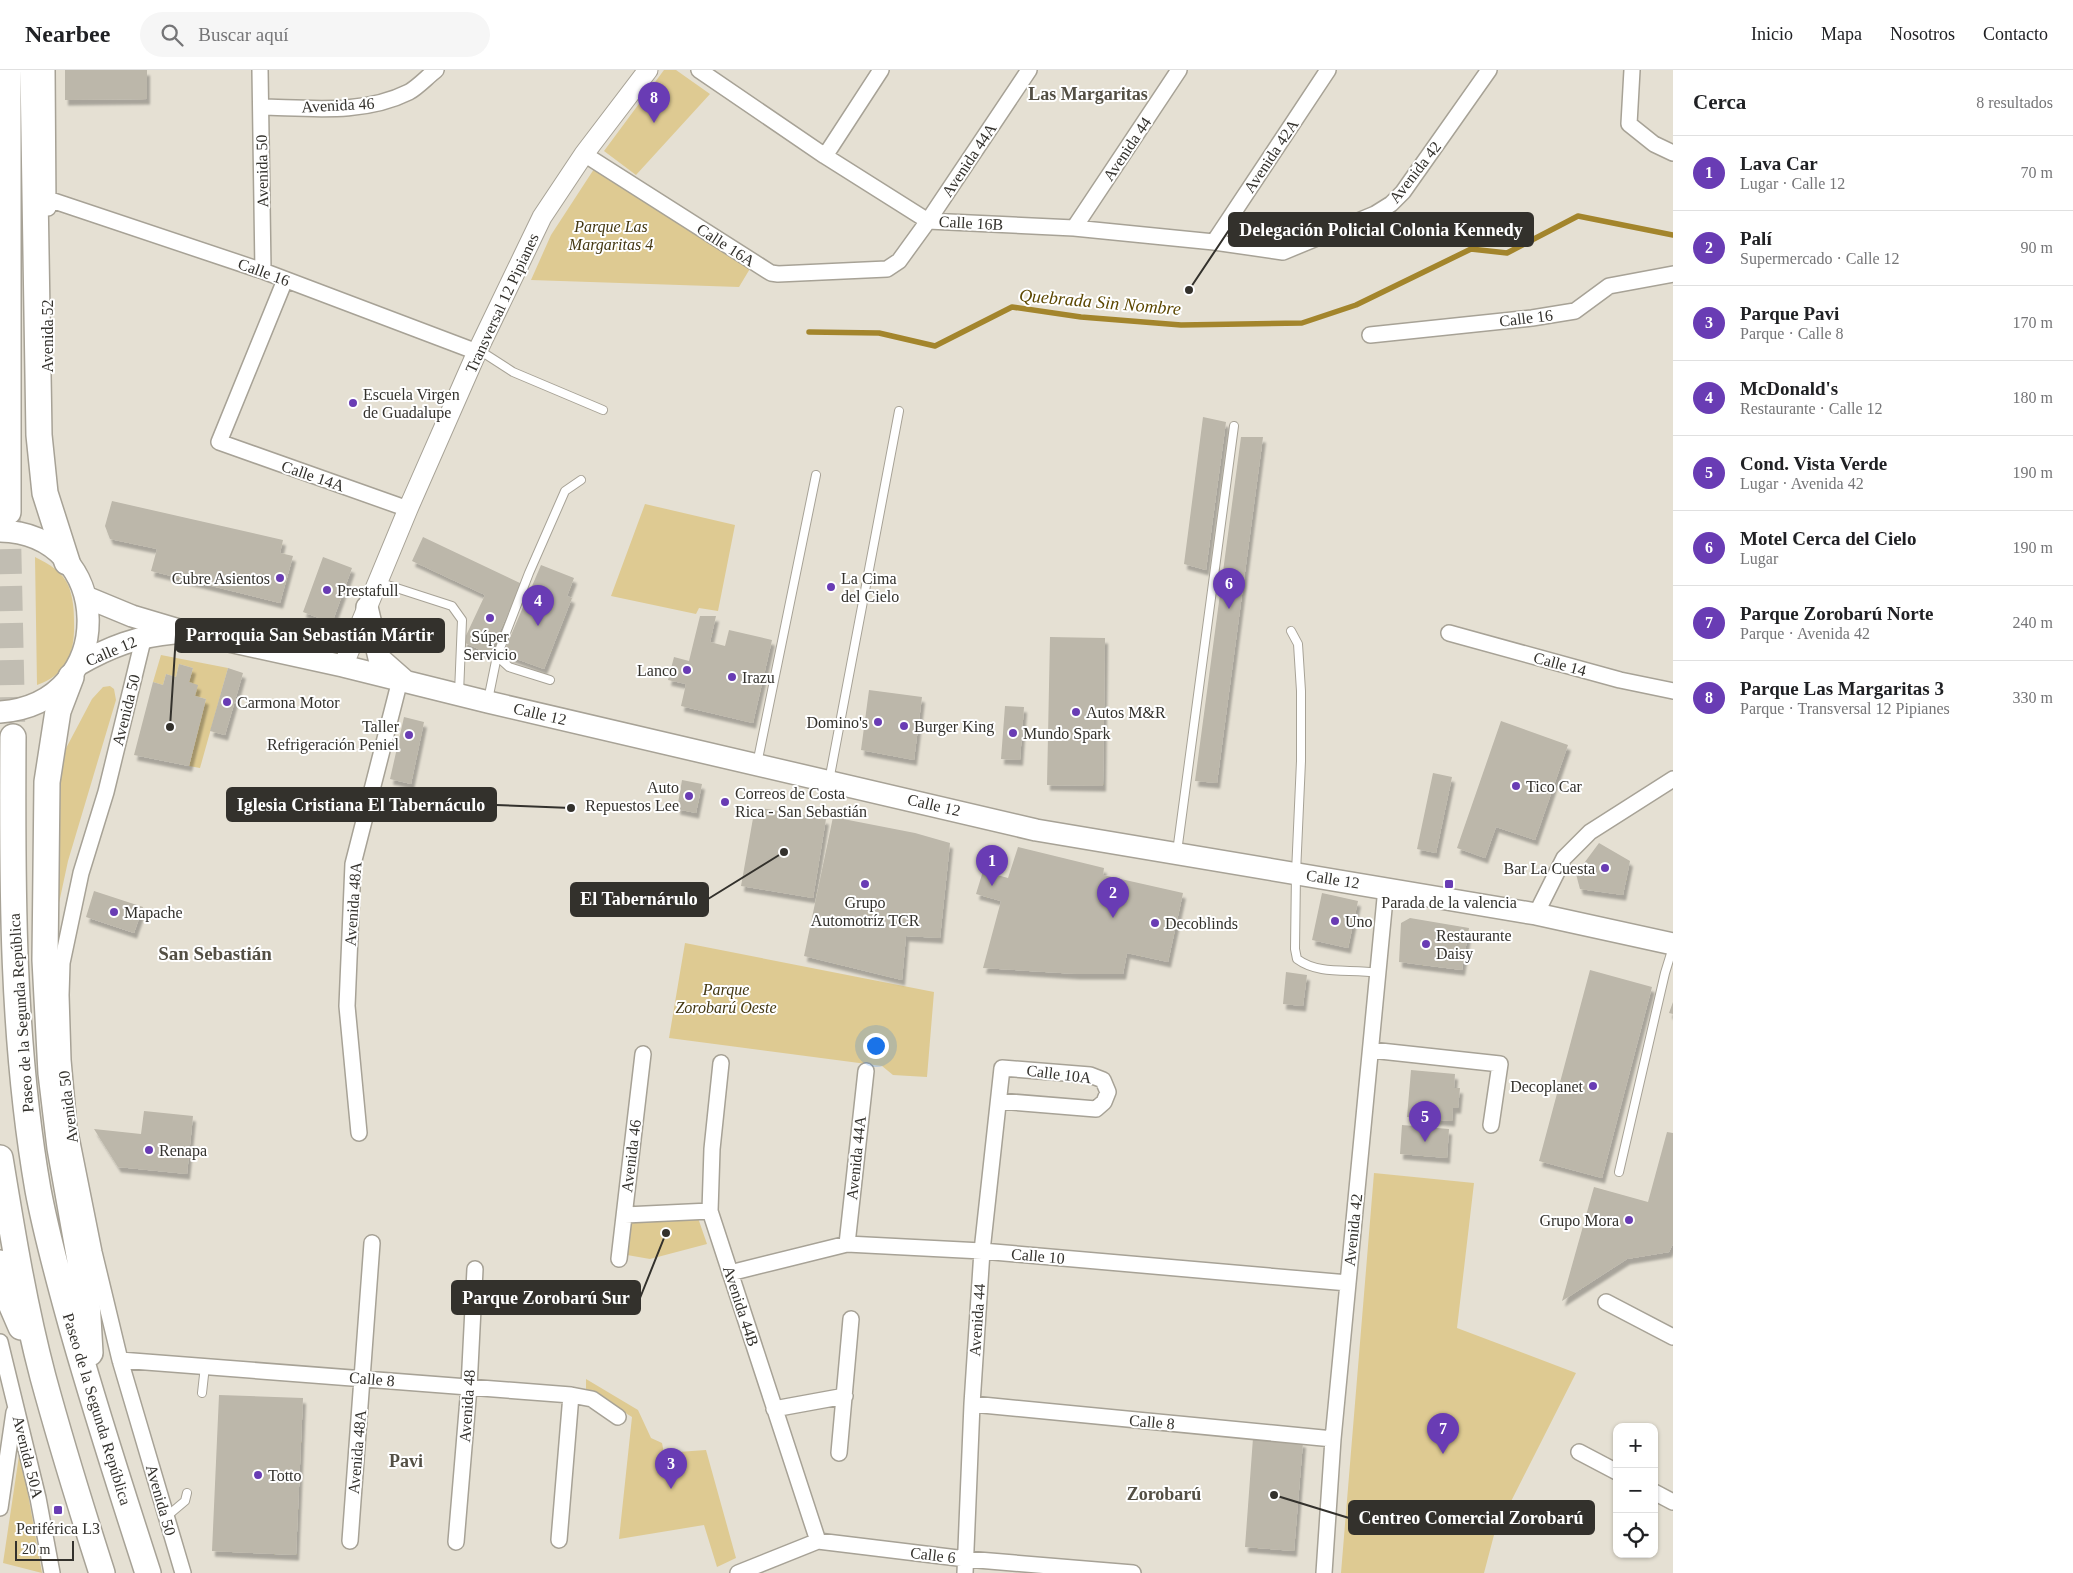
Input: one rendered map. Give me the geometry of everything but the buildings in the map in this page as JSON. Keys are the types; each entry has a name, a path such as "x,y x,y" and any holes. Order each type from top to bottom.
{"highway":[{"path":"4,522 8,70"},
{"path":"33,70 38,435 45,493 67,562"},
{"path":"75,671 58,711 47,782 45,960 51,1072 60,1148 87,1300 92,1398"},
{"name":"Paseo de la Segunda República","path":"13,737 12,836 14,925 22,1084 38,1190 52,1256 92,1398 148,1573"},
{"path":"0,1158 15,1248 43,1378 102,1573"},
{"path":"0,1263 5,1290 43,1378"}],"main road":[{"path":"0,712 15,711 31,706 46,699 60,689 75,671 85,649 89,614 81,584 67,562 55,550 41,541 25,535 4,522"},
{"name":"Calle 12","path":"86,597 109,608 155,624 343,666 488,702 1036,830 1536,914 1673,945"},
{"path":"367,607 379,658 403,681"},
{"name":"Calle 12","path":"75,671 106,649 144,636 174,633 203,634"}],"street":[{"name":"Avenida 52","path":"47,70 47,435 55,485 86,597"},
{"name":"Avenida 50","path":"260,70 263,271"},
{"name":"Avenida 46","path":"261,107 339,108 377,104 410,91 436,70"},
{"name":"Transversal 12 Pipianes","path":"343,666 408,509 478,351 542,217 584,154 648,70"},
{"name":"Calle 16B","path":"699,70 826,156 928,221 1074,228 1214,242 1286,252"},
{"path":"826,156 882,70"},
{"name":"Avenida 44A","path":"887,269 899,261 928,221 1029,70"},
{"name":"Avenida 44","path":"1074,228 1179,70"},
{"name":"Avenida 42A","path":"1214,242 1328,70"},
{"name":"Avenida 42","path":"1286,252 1375,214 1391,204 1420,169 1489,70"},
{"path":"1632,70 1629,124 1654,144 1673,153"},
{"name":"Calle 16A","path":"584,154 771,273 887,269"},
{"name":"Calle 16","path":"48,199 263,271 478,351"},
{"name":"Calle 16","path":"1370,335 1532,318 1575,311 1610,286 1673,274"},
{"name":"Calle 14A","path":"285,280 219,442 408,509"},
{"name":"Calle 14","path":"1449,633 1620,680 1673,691"},
{"name":"Avenida 50","path":"144,636 106,792 81,873 62,963 63,1060 69,1127 94,1252 120,1360 183,1573"},
{"name":"Avenida 48A","path":"359,1133 347,1006 353,864 403,681"},
{"path":"1536,914 1564,858 1590,832 1673,779"},
{"name":"Avenida 42","path":"1324,1573 1333,1439 1386,888"},
{"path":"1371,1050 1500,1064 1490,1125"},
{"name":"Avenida 46","path":"619,1259 643,1054"},
{"name":"Avenida 44B","path":"721,1063 712,1149 710,1211 818,1541"},
{"name":"Avenida 44","path":"966,1566 972,1404 982,1251 1002,1068"},
{"name":"Calle 10A","path":"999,1101 1096,1109 1104,1102 1108,1092 1102,1080 1090,1075 1002,1068"},
{"name":"Avenida 44A","path":"847,1244 866,1071"},
{"path":"624,1215 710,1211"},
{"name":"Avenida 48A","path":"350,1541 372,1243"},
{"name":"Calle 10","path":"730,1273 847,1244 982,1251 1348,1283"},
{"name":"Avenida 48","path":"456,1542 469,1387 475,1270"},
{"path":"1606,1302 1673,1337"},
{"path":"839,1453 851,1319"},
{"name":"Avenida 50A","path":"0,1342 38,1498 52,1573"},
{"name":"Calle 8","path":"120,1360 572,1395 592,1400 618,1417"},
{"path":"559,1540 572,1395"},
{"path":"774,1409 845,1396"},
{"name":"Calle 8","path":"972,1404 1333,1439"},
{"path":"0,1508 15,1406"},
{"path":"1580,1452 1613,1470"},
{"path":"1658,1494 1673,1502"},
{"name":"Calle 6","path":"738,1573 818,1541 966,1566 1133,1573"}],"lane":[{"path":"478,351 513,372 603,410"},
{"path":"829,781 899,411"},
{"path":"1177,854 1234,426"},
{"path":"757,764 816,475"},
{"path":"488,702 496,656 529,573 565,491 581,480"},
{"path":"378,582 452,606 457,611 462,620 459,695"},
{"path":"1291,631 1298,644 1301,691 1301,761 1296,873 1295,949 1297,959 1320,969 1378,972"},
{"path":"496,656 509,667 550,680"},
{"path":"1619,1172 1673,945"},
{"path":"202,1393 205,1366"},
{"path":"166,1518 185,1500 188,1493"}],"green space":[{"path":"664,70 676,70 710,94 636,175 604,151"},
{"name":"Parque Las Margaritas 4","path":"594,169 751,267 739,287 531,280 551,235"},
{"path":"645,504 735,525 718,611 699,608 696,614 611,596"},
{"path":"35,557 55,569 63,577 69,587 74,617 73,643 68,660 56,675 37,685"},
{"path":"161,655 228,668 200,768 189,766 206,699 195,696 189,682 193,668 179,664 176,677 166,674 163,685 153,682"},
{"path":"110,686 114,689 116,700 68,861 56,917 54,771 92,699 103,687"},
{"name":"Parque Zorobarú Oeste","path":"685,943 934,992 927,1077 893,1075 882,1066 669,1038"},
{"path":"1374,1173 1474,1183 1457,1328 1576,1373 1494,1535 1484,1573 1341,1573"},
{"path":"698,1218 707,1244 650,1259 627,1255 631,1222"},
{"path":"586,1379 638,1410 651,1438 662,1443 664,1453 706,1450 736,1558 717,1567 704,1525 619,1539 632,1417 611,1404 586,1403"},
{"path":"20,1449 42,1573 3,1563"}],"waterway":[{"name":"Quebrada Sin Nombre","path":"809,332 879,333 935,346 1012,307 1081,317 1181,325 1302,323 1356,305 1471,249 1507,253 1578,216 1673,235"}],"tunnel":[{"path":"8,512 13,737"}],"place":[{"name":"Parque Las Margaritas 3","path":"654,123"},
{"name":"Delegación Policial Colonia Kennedy","path":"1189,290"},
{"name":"Escuela Virgen de Guadalupe","path":"353,403"},
{"name":"Cubre Asientos","path":"280,578"},
{"name":"La Cima del Cielo","path":"831,587"},
{"name":"Prestafull","path":"327,590"},
{"name":"Motel Cerca del Cielo","path":"1229,609"},
{"name":"Súper Servicio","path":"490,618"},
{"name":"McDonald's","path":"538,626"},
{"name":"Lanco","path":"687,670"},
{"name":"Irazu","path":"732,677"},
{"name":"Carmona Motor","path":"227,702"},
{"name":"Autos M&R","path":"1076,712"},
{"name":"Domino's","path":"878,722"},
{"name":"Burger King","path":"904,726"},
{"name":"Parroquia San Sebastián Mártir","path":"170,727"},
{"name":"Mundo Spark","path":"1013,733"},
{"name":"Taller Refrigeración Peniel","path":"409,735"},
{"name":"Tico Car","path":"1516,786"},
{"name":"Auto Repuestos Lee","path":"689,796"},
{"name":"Correos de Costa Rica - San Sebastián","path":"725,802"},
{"name":"Iglesia Cristiana El Tabernáculo","path":"571,808"},
{"name":"El Tabernárulo","path":"784,852"},
{"name":"Bar La Cuesta","path":"1605,868"},
{"name":"Grupo Automotríz TCR","path":"865,884"},
{"name":"Parada de la valencia","path":"1449,884"},
{"name":"Lava Car","path":"992,886"},
{"name":"Mapache","path":"114,912"},
{"name":"Palí","path":"1113,918"},
{"name":"Uno","path":"1335,921"},
{"name":"Decoblinds","path":"1155,923"},
{"name":"Restaurante Daisy","path":"1426,944"},
{"name":"Decoplanet","path":"1593,1086"},
{"name":"Cond. Vista Verde","path":"1425,1142"},
{"name":"Renapa","path":"149,1150"},
{"name":"Grupo Mora","path":"1629,1220"},
{"name":"Parque Zorobarú Sur","path":"666,1233"},
{"name":"Parque Zorobarú Norte","path":"1443,1454"},
{"name":"Totto","path":"258,1475"},
{"name":"Parque Pavi","path":"671,1489"},
{"name":"Centreo Comercial Zorobarú","path":"1274,1495"},
{"name":"Periférica L3","path":"58,1510"}],"district":[{"name":"Las Margaritas","path":"1088,94"},
{"name":"San Sebastián","path":"215,953"},
{"name":"Pavi","path":"406,1461"},
{"name":"Zorobarú","path":"1164,1494"}]}
